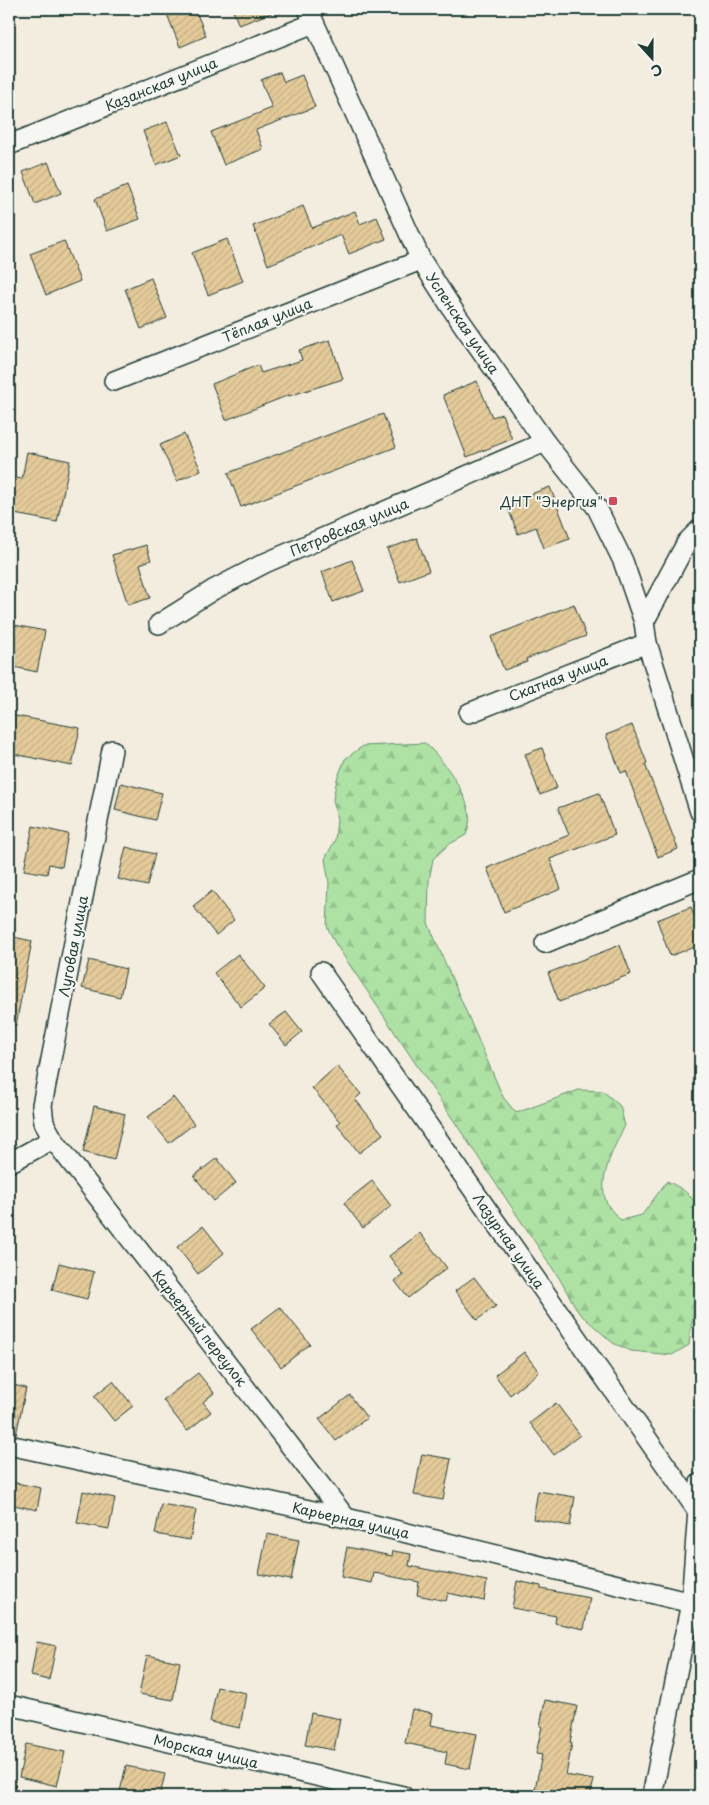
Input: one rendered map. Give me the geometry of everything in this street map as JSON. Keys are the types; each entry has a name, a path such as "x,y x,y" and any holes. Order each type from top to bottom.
{"street":[{"name":"Казанская улица","path":"9,144 311,16"},
{"name":"Успенская улица","path":"311,16 421,260 455,313 545,442 597,508 623,561 644,622 647,643 700,812"},
{"name":"Тёплая улица","path":"114,381 421,260"},
{"name":"Петровская улица","path":"159,624 213,590 265,563 545,442"},
{"path":"644,622 687,542 700,529"},
{"name":"Скатная улица","path":"469,713 647,643"},
{"name":"Луговая улица","path":"54,1139 44,1123 42,1105 112,750"},
{"path":"544,943 700,879"},
{"name":"Лазурная улица","path":"322,972 697,1510"},
{"path":"9,1163 54,1139"},
{"name":"Карьерный переулок","path":"54,1139 346,1518"},
{"name":"Карьерная улица","path":"9,1445 346,1518 691,1603"},
{"path":"652,1796 691,1603 700,1483"},
{"name":"Морская улица","path":"9,1706 403,1796"}],"green space":[{"path":"425,743 446,766 458,784 463,793 470,818 466,835 448,845 433,859 429,880 428,923 503,1097 516,1113 579,1090 603,1091 620,1106 625,1126 611,1154 605,1176 605,1196 611,1209 621,1220 642,1215 667,1181 688,1194 698,1209 700,1216 700,1259 689,1345 672,1355 631,1351 613,1343 579,1313 559,1278 335,943 327,926 329,883 325,859 335,840 337,820 333,799 337,779 345,759 363,746"}],"building":[{"path":"165,9 195,9 206,36 180,47"},
{"path":"232,9 279,9 279,10 239,25"},
{"path":"280,72 284,82 302,75 315,107 256,130 263,149 224,165 211,132 272,108 261,80"},
{"path":"167,122 181,155 156,165 143,131"},
{"path":"48,162 61,193 35,204 23,172"},
{"path":"127,186 140,219 107,231 95,199"},
{"path":"303,206 312,228 355,211 360,224 377,217 386,239 349,254 341,235 268,265 253,226"},
{"path":"227,239 243,281 208,295 192,253"},
{"path":"64,241 80,281 46,295 30,254"},
{"path":"151,278 167,318 141,329 125,289"},
{"path":"330,340 343,379 289,395 226,420 212,384 258,365 261,373 302,360 299,350"},
{"path":"477,381 492,417 502,414 512,439 467,457 443,395"},
{"path":"383,414 396,447 241,507 228,473"},
{"path":"184,434 201,470 177,481 160,445"},
{"path":"27,452 70,461 57,522 9,513 9,477 22,479"},
{"path":"550,487 570,539 544,548 536,527 518,534 506,503"},
{"path":"417,538 429,571 400,582 387,549"},
{"path":"146,545 151,560 140,564 150,598 128,605 112,555"},
{"path":"352,560 364,591 333,602 322,572"},
{"path":"574,604 586,636 526,659 527,662 504,670 491,637"},
{"path":"9,624 45,631 37,672 9,666"},
{"path":"11,715 80,728 72,766 9,753"},
{"path":"632,725 678,849 658,857 626,771 621,773 606,735"},
{"path":"542,748 557,788 540,795 525,754"},
{"path":"121,783 162,793 155,820 115,810"},
{"path":"599,793 615,835 550,859 561,889 504,912 487,868 569,835 558,808"},
{"path":"33,826 68,834 62,867 49,864 47,874 24,870"},
{"path":"126,847 155,854 147,886 118,879"},
{"path":"212,891 234,920 216,935 193,906"},
{"path":"691,907 700,931 700,945 670,956 657,920"},
{"path":"9,936 32,941 16,1025 9,1025"},
{"path":"620,945 631,974 559,1002 548,973"},
{"path":"238,954 265,988 241,1007 214,973"},
{"path":"89,960 126,969 120,997 82,988"},
{"path":"286,1012 302,1032 286,1045 269,1024"},
{"path":"337,1066 361,1094 355,1099 383,1134 359,1153 337,1124 340,1122 312,1088"},
{"path":"173,1097 194,1124 169,1143 148,1117"},
{"path":"94,1106 125,1114 114,1160 83,1152"},
{"path":"217,1158 236,1183 214,1201 194,1176"},
{"path":"372,1181 391,1206 363,1228 344,1203"},
{"path":"203,1226 224,1253 198,1274 177,1247"},
{"path":"420,1233 447,1268 408,1298 395,1281 403,1275 389,1256"},
{"path":"59,1263 94,1272 87,1299 52,1290"},
{"path":"474,1277 496,1306 477,1320 455,1291"},
{"path":"280,1307 310,1344 281,1367 251,1329"},
{"path":"524,1352 539,1372 510,1395 495,1375"},
{"path":"198,1373 214,1393 203,1402 211,1412 187,1431 163,1400"},
{"path":"113,1381 133,1406 114,1421 94,1396"},
{"path":"9,1384 26,1388 16,1435 9,1434"},
{"path":"350,1395 367,1418 336,1441 319,1419"},
{"path":"556,1403 580,1435 554,1455 530,1423"},
{"path":"422,1454 451,1459 443,1500 414,1495"},
{"path":"11,1482 41,1488 37,1510 9,1504"},
{"path":"83,1491 115,1498 109,1529 77,1523"},
{"path":"538,1491 575,1497 570,1526 533,1519"},
{"path":"161,1504 196,1510 190,1540 155,1534"},
{"path":"267,1534 299,1540 291,1580 259,1574"},
{"path":"347,1547 392,1556 393,1551 411,1554 409,1566 487,1581 484,1601 448,1593 446,1601 417,1595 419,1582 374,1573 372,1583 341,1577"},
{"path":"517,1581 541,1586 541,1589 590,1598 584,1629 555,1623 556,1616 512,1608"},
{"path":"37,1642 56,1646 49,1680 31,1676"},
{"path":"147,1655 180,1662 173,1700 139,1694"},
{"path":"217,1687 246,1693 240,1728 210,1722"},
{"path":"545,1700 577,1706 566,1775 594,1780 590,1796 572,1796 535,1789 542,1755 536,1754"},
{"path":"412,1709 433,1713 431,1725 477,1734 470,1769 445,1764 447,1752 405,1743"},
{"path":"311,1713 340,1719 334,1750 305,1745"},
{"path":"26,1744 65,1752 57,1786 19,1777"},
{"path":"126,1766 165,1774 160,1796 119,1796"}],"place":[{"name":"ДНТ \"Энергия\"","path":"613,501"}]}
